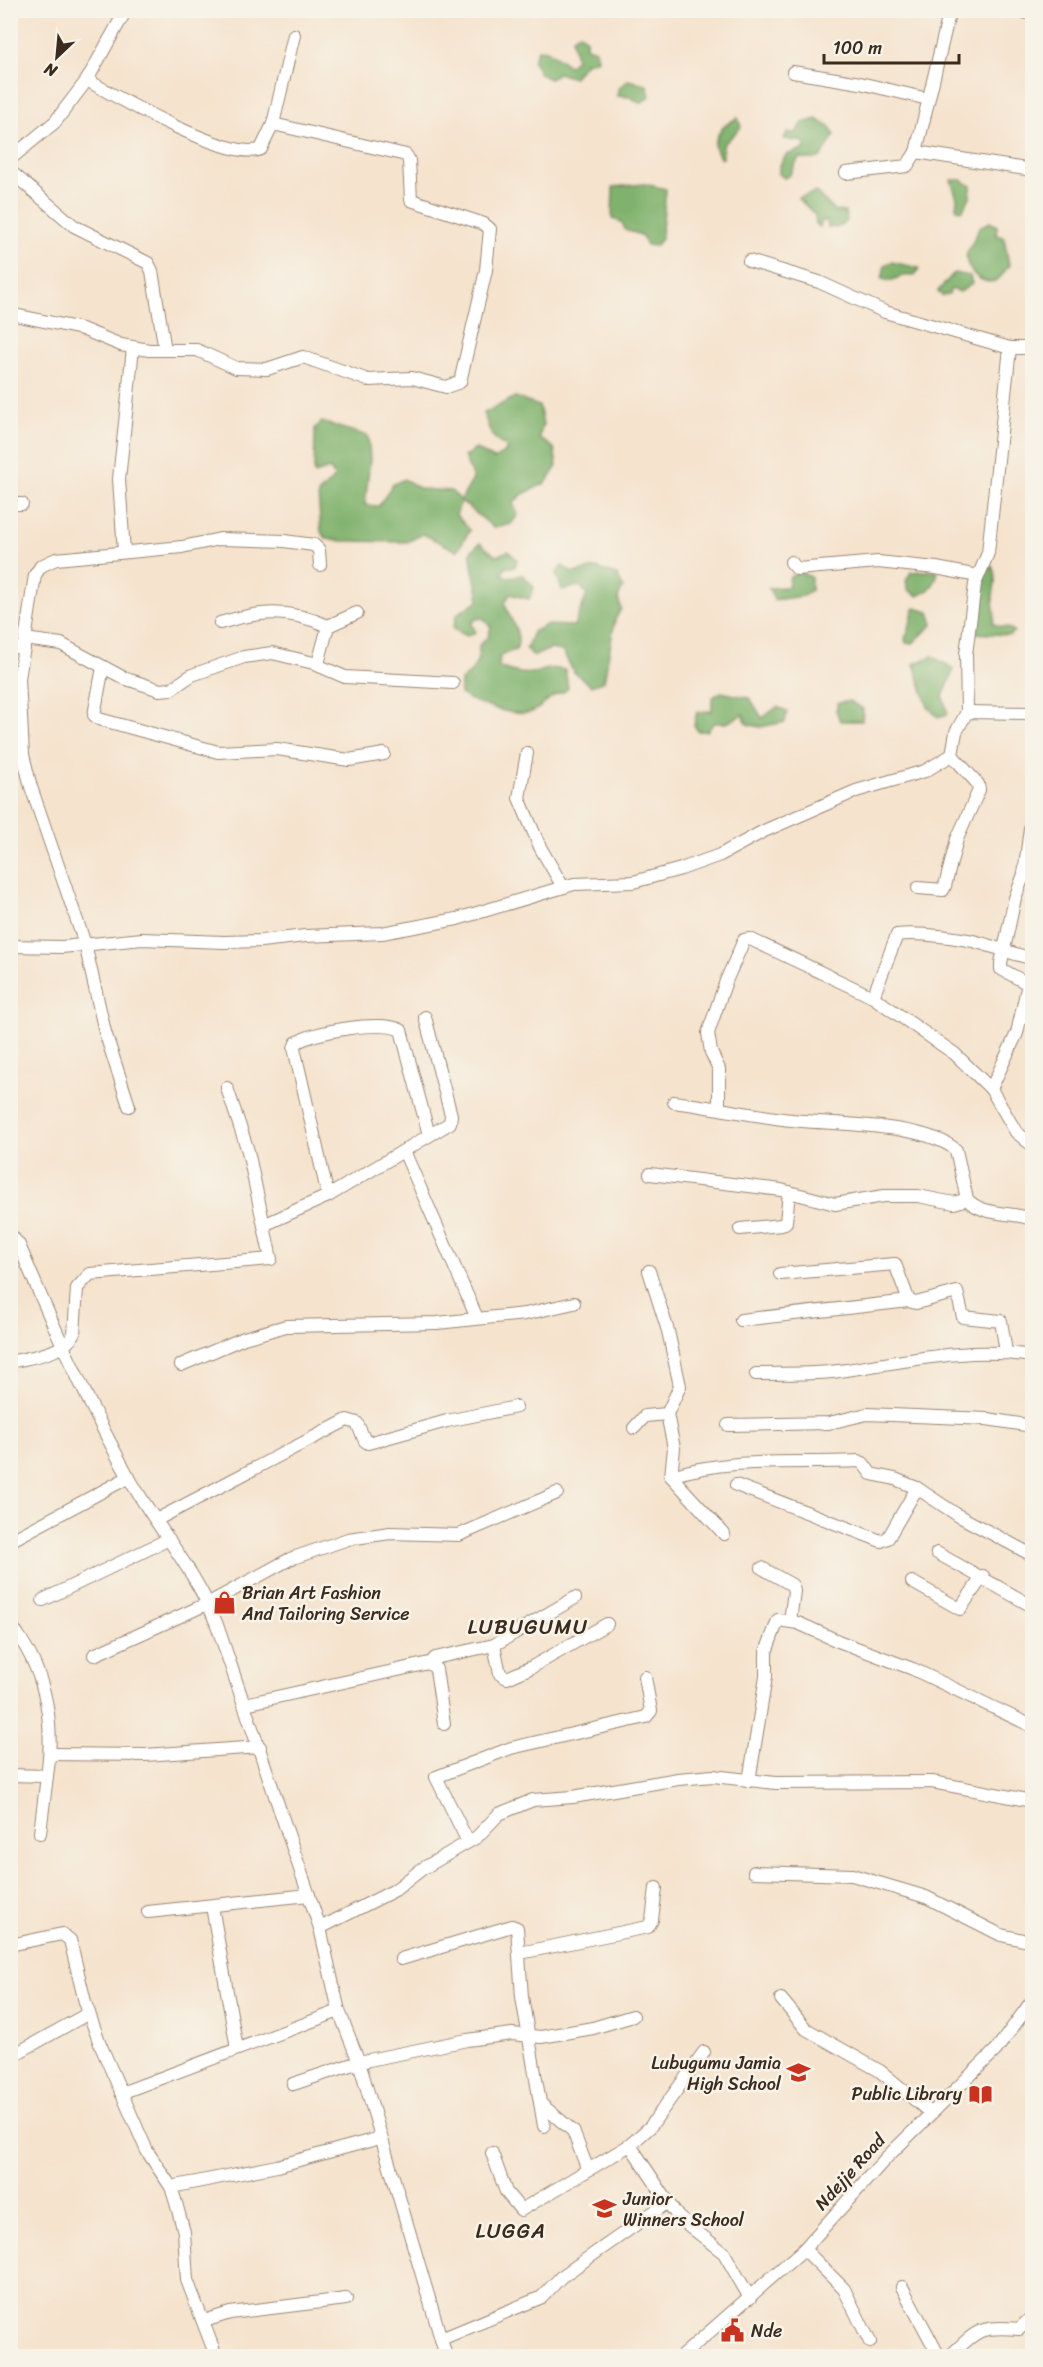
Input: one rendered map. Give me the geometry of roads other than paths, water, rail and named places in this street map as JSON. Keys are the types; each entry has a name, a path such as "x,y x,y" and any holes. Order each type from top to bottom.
{"street":[{"path":"10,159 55,122 87,80 126,10"},
{"path":"846,173 908,166 916,152 950,10"},
{"path":"1015,10 1032,14"},
{"path":"87,80 167,125 247,152 261,149 273,124 294,35"},
{"path":"793,72 860,83 928,99"},
{"path":"10,314 82,329 105,340 133,348 197,350 236,368 267,369 303,357 368,380 412,378 446,387 460,382 486,270 490,229 484,224 411,200 409,160 405,154 273,124"},
{"path":"916,152 1032,170"},
{"path":"10,171 74,226 148,263 152,272 165,350"},
{"path":"749,261 819,282 885,312 1010,348 1032,348"},
{"path":"124,552 119,479 133,348"},
{"path":"10,946 85,944 142,939 224,942 382,933 457,919 574,884 633,882 681,869 720,855 764,831 856,791 925,771 952,755 956,732 967,712 966,654 978,576 988,553 1010,348"},
{"path":"129,1106 105,1032 85,944 31,787 23,755 19,679 35,575 41,566 56,559 182,547 220,539 284,541 318,547 320,565"},
{"path":"790,562 797,569 878,562 936,568 978,576"},
{"path":"220,623 255,613 268,612 328,626 357,613"},
{"path":"317,665 320,663 328,626"},
{"path":"10,646 61,644 124,678 160,690 171,689 192,675 244,657 279,654 317,665 345,677 453,683"},
{"path":"104,667 94,715 99,719 218,752 277,749 349,760 384,754"},
{"path":"967,712 1032,713"},
{"path":"527,753 519,798 540,847 563,887"},
{"path":"918,888 942,890 945,886 957,839 979,789 978,784 952,755"},
{"path":"992,1089 1017,1033 1028,984 1001,969 1002,953 1015,898 1028,876 1032,814"},
{"path":"873,997 897,935 909,933 978,943 1002,953 1032,958"},
{"path":"719,1108 719,1069 710,1046 708,1033 726,981 744,940 751,939 873,997 955,1054 992,1089 1016,1132 1032,1145"},
{"path":"266,1224 328,1196 449,1124 452,1119 425,1017"},
{"path":"328,1196 293,1046 296,1043 317,1034 368,1028 401,1030 429,1135"},
{"path":"10,1362 62,1347 73,1337 77,1288 87,1275 170,1266 268,1260 272,1256 266,1224 260,1215 248,1151 227,1088"},
{"path":"674,1102 825,1124 894,1128 951,1146 957,1152 967,1199 978,1208 1032,1219"},
{"path":"404,1151 477,1318"},
{"path":"650,1174 789,1192 835,1204 884,1196 918,1196 954,1203 967,1199"},
{"path":"740,1229 782,1225 786,1221 789,1192"},
{"path":"10,1234 19,1245 62,1347 129,1478 209,1603 320,1928 339,2011 359,2062 446,2356"},
{"path":"780,1274 895,1264 909,1300"},
{"path":"649,1271 668,1331 680,1386 667,1414 674,1448 671,1476 724,1534"},
{"path":"741,1320 838,1306 909,1300 916,1303 957,1292 963,1317 1001,1321 1006,1352"},
{"path":"181,1365 244,1338 286,1326 437,1323 525,1314 574,1303"},
{"path":"756,1374 837,1372 940,1354 1006,1352 1032,1356"},
{"path":"156,1520 347,1420 357,1423 364,1441 369,1443 447,1420 516,1407"},
{"path":"634,1428 645,1416 667,1414"},
{"path":"729,1425 819,1424 867,1414 987,1419 1032,1426"},
{"path":"671,1476 701,1466 738,1463 858,1461 863,1463 875,1476 895,1479 917,1488 958,1516 1032,1555"},
{"path":"10,1541 129,1478"},
{"path":"736,1485 881,1541 888,1538 917,1488"},
{"path":"94,1655 209,1603 290,1559 348,1539 390,1533 459,1535 557,1493"},
{"path":"42,1600 169,1539"},
{"path":"937,1553 983,1576 1032,1606"},
{"path":"762,1568 792,1585 794,1591 790,1621"},
{"path":"912,1582 960,1609 983,1576"},
{"path":"245,1704 431,1664 435,1658 494,1645 575,1598"},
{"path":"749,1781 766,1677 766,1652 778,1620 790,1621 913,1669 1032,1726"},
{"path":"10,1624 43,1683 50,1754 40,1833"},
{"path":"494,1645 500,1674 507,1678 532,1668 607,1624"},
{"path":"431,1664 436,1669 444,1724"},
{"path":"468,1842 436,1777 511,1748 646,1718 651,1711 645,1677"},
{"path":"50,1754 145,1755 260,1747"},
{"path":"10,1775 46,1776"},
{"path":"320,1928 395,1890 422,1869 477,1837 499,1814 533,1800 573,1797 678,1779 713,1776 749,1781 932,1782 1032,1801"},
{"path":"754,1872 852,1875 926,1897 1001,1935 1032,1942"},
{"path":"520,1953 648,1927 652,1920 656,1888"},
{"path":"148,1912 309,1895"},
{"path":"212,1906 237,2049"},
{"path":"401,1959 512,1926 517,1928 522,1997 544,2126"},
{"path":"10,1945 48,1936 68,1936 89,2013 121,2093 147,2151 171,2187 184,2232 188,2280 216,2356"},
{"path":"782,1999 806,2029 880,2071 931,2113"},
{"name":"Ndejje Road","path":"682,2356 804,2249 887,2157 996,2050 1032,2001"},
{"path":"121,2093 339,2011"},
{"path":"10,2057 89,2013"},
{"path":"293,2084 359,2062 467,2040 530,2034 541,2037 593,2028 633,2016"},
{"path":"492,2153 506,2192 520,2210 630,2145 650,2127 704,2052"},
{"path":"541,2104 573,2131 588,2170"},
{"path":"171,2187 277,2166 380,2138"},
{"path":"630,2145 680,2220 724,2253 750,2298"},
{"path":"441,2340 542,2297 561,2277 668,2202"},
{"path":"804,2249 844,2289 870,2342"},
{"path":"902,2287 939,2356"},
{"path":"204,2321 230,2313 346,2299"},
{"path":"950,2356 980,2330 990,2326 1018,2329 1032,2317"}],"place":[{"name":"Brian Art Fashion And Tailoring Service","path":"224,1603"},
{"name":"Lubugumu Jamia High School","path":"799,2073"},
{"name":"Public Library","path":"980,2094"},
{"name":"Junior Winners School","path":"605,2209"},
{"name":"Nde","path":"733,2331"}],"district":[{"name":"LUBUGUMU","path":"528,1627"},
{"name":"LUGGA","path":"511,2231"}]}
